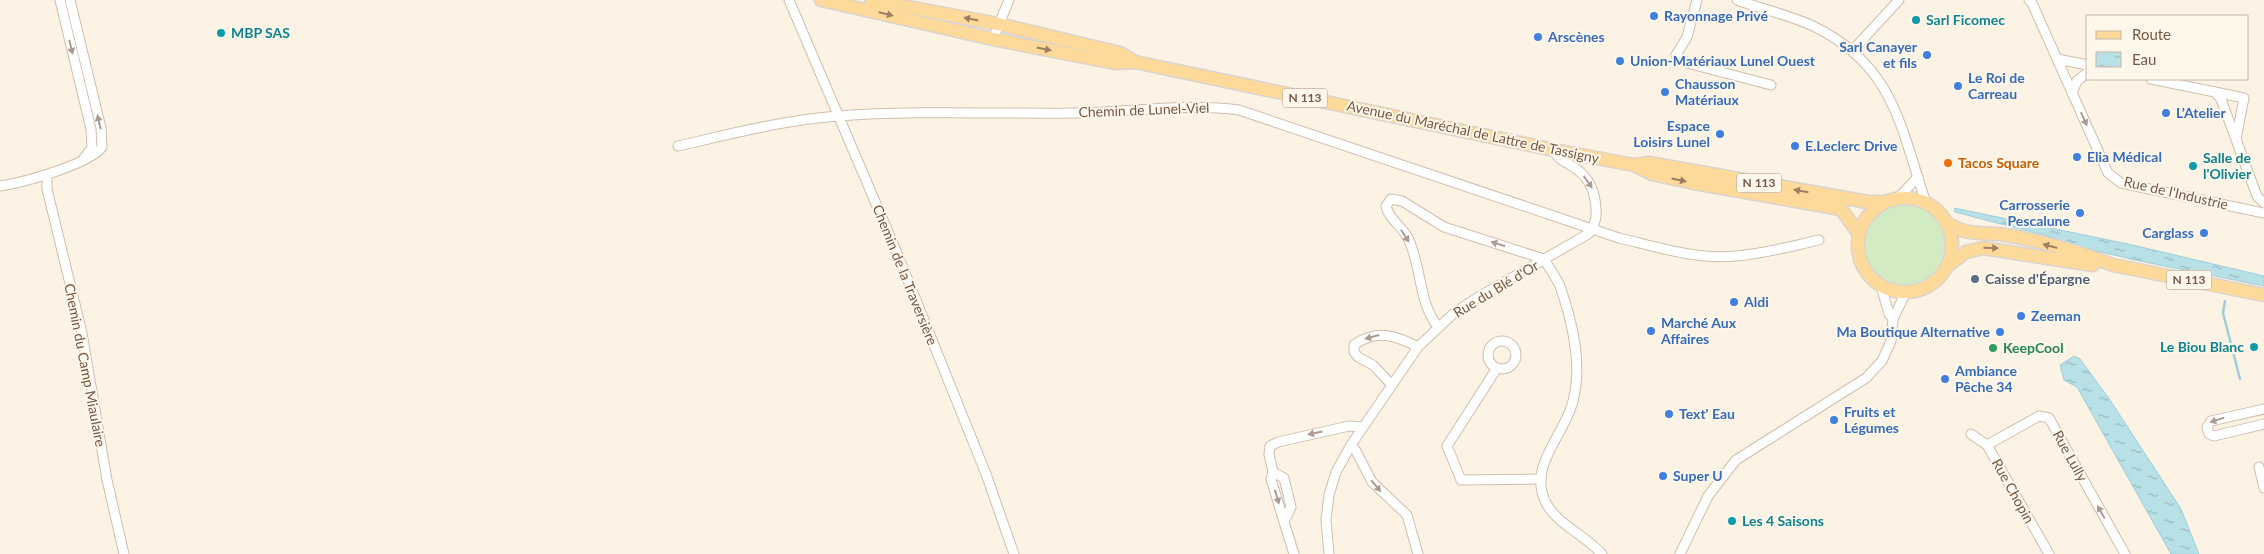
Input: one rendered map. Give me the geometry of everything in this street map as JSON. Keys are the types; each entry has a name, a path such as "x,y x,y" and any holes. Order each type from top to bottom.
{"main road":[{"name":"Avenue du Maréchal de Lattre de Tassigny","path":"821,0 993,39 1115,63 1136,62 1554,150 1634,164 1649,164 1868,202 1884,202"},
{"name":"Avenue du Maréchal de Lattre de Tassigny","path":"871,0 998,24 1120,53 1136,62"},
{"name":"Avenue du Maréchal de Lattre de Tassigny","path":"1634,164 1652,174 1694,184 1842,209 1858,234"},
{"path":"1898,198 1912,198 1926,203 1938,211 1947,223 1952,245 1947,266 1930,285 1906,292 1889,290 1872,280 1861,264 1857,244 1858,234 1870,212 1884,202 1898,198"},
{"name":"N 113","path":"1947,223 1966,233 2018,238 2113,265 2264,295"},
{"name":"N 113","path":"1947,266 1966,252 1983,248 2091,265 2113,265"}],"street":[{"path":"60,0 91,129 92,148 82,160"},
{"path":"0,186 46,175 99,151 103,140 70,0"},
{"name":"Chemin de la Traversière","path":"789,0 897,253 986,474 1014,554"},
{"path":"993,39 1009,0"},
{"path":"1697,0 1686,37 1676,55 1687,63 1771,85"},
{"path":"1737,0 1812,26 1833,36 1868,64 1887,93 1910,147 1926,203"},
{"path":"1852,51 1899,0"},
{"name":"Rue de l'Industrie","path":"2029,0 2108,173 2121,183 2264,212"},
{"path":"2057,58 2086,65"},
{"path":"2072,93 2077,80 2086,73"},
{"path":"2156,80 2244,98 2236,140"},
{"path":"2215,92 2221,99 2257,196 2264,203"},
{"name":"Chemin de Lunel-Viel","path":"678,146 763,127 838,116 956,112 1090,113 1177,106 1239,110 1620,238 1680,252 1712,257 1736,256 1819,240"},
{"path":"1554,150 1558,159 1580,172 1592,186 1596,197 1597,215 1593,228"},
{"name":"Chemin du Camp Miaulaire","path":"46,175 47,189 82,333 107,480 124,554"},
{"path":"1898,198 1918,177"},
{"name":"Rue de l'Industrie","path":"2244,208 2257,196"},
{"path":"1438,327 1429,316 1417,265 1408,238 1390,216 1386,206 1388,201 1396,199 1402,201 1444,227 1544,260 1559,284 1576,346 1578,368 1570,412 1546,457 1541,479 1542,491 1546,504 1554,515 1591,542 1602,554"},
{"name":"Rue du Blé d'Or","path":"1329,554 1326,520 1329,495 1336,472 1351,444 1418,347 1438,327 1480,296 1588,234 1593,228"},
{"path":"1881,286 1889,314 1893,319"},
{"path":"1680,554 1708,496 1736,460 1866,378 1882,361 1891,341 1893,319 1906,292"},
{"path":"1392,385 1373,365 1358,357 1354,352 1354,345 1373,335 1384,334 1398,337 1418,347"},
{"path":"1497,368 1448,446 1460,480 1541,479"},
{"path":"2264,409 2211,420 2208,423 2208,431 2214,436 2264,424"},
{"path":"2247,413 2251,427"},
{"name":"Rue Lully","path":"1987,445 2039,416 2048,418 2125,554"},
{"path":"1294,554 1284,522 1291,507 1284,478 1273,472 1269,454 1270,446 1278,442 1349,426 1363,427"},
{"name":"Rue Chopin","path":"1971,434 1987,445 2049,554"},
{"path":"1351,444 1372,482 1407,515 1418,554"},
{"path":"2258,467 2264,488"}],"green space":[{"path":"1904,203 1920,206 1933,215 1942,228 1945,244 1942,260 1933,273 1920,282 1904,285 1888,282 1875,273 1866,260 1863,244 1866,228 1875,215 1888,206"}],"water":[{"path":"1954,208 2128,244 2264,276 2264,286 2135,260 2055,241 2055,238 1955,212"},
{"path":"2074,356 2080,359 2110,400 2181,509 2199,554 2171,554 2077,387 2064,380 2060,365"}],"waterway":[{"path":"2225,301 2223,313 2240,379"}],"place":[{"name":"Rayonnage Privé","path":"1654,16"},
{"name":"Sarl Ficomec","path":"1916,20"},
{"name":"MBP SAS","path":"221,33"},
{"name":"Arscènes","path":"1538,37"},
{"name":"Sarl Canayer et fils","path":"1927,55"},
{"name":"Union-Matériaux Lunel Ouest","path":"1620,61"},
{"name":"Le Roi de Carreau","path":"1958,86"},
{"name":"Chausson Matériaux","path":"1665,92"},
{"name":"L’Atelier","path":"2166,113"},
{"name":"Espace Loisirs Lunel","path":"1720,134"},
{"name":"E.Leclerc Drive","path":"1795,146"},
{"name":"Elia Médical","path":"2077,157"},
{"name":"Tacos Square","path":"1948,163"},
{"name":"Salle de l'Olivier","path":"2193,166"},
{"name":"Carrosserie Pescalune","path":"2080,213"},
{"name":"Carglass","path":"2204,233"},
{"name":"Caisse d'Épargne","path":"1975,279"},
{"name":"Aldi","path":"1734,302"},
{"name":"Zeeman","path":"2021,316"},
{"name":"Marché Aux Affaires","path":"1651,331"},
{"name":"Ma Boutique Alternative","path":"2000,332"},
{"name":"Le Biou Blanc","path":"2254,347"},
{"name":"KeepCool","path":"1993,348"},
{"name":"Ambiance Pêche 34","path":"1945,379"},
{"name":"Text' Eau","path":"1669,414"},
{"name":"Fruits et Légumes","path":"1834,420"},
{"name":"Super U","path":"1663,476"},
{"name":"Les 4 Saisons","path":"1732,521"}]}
